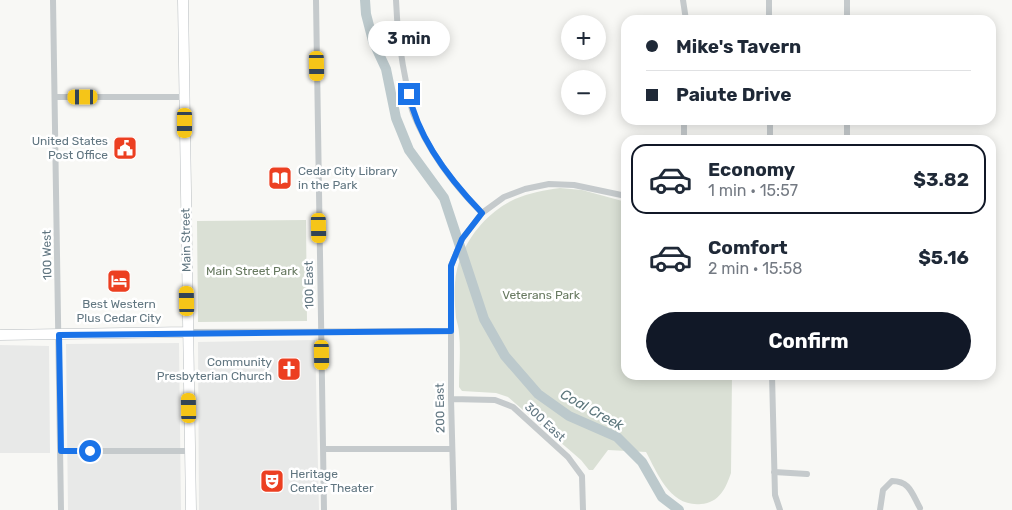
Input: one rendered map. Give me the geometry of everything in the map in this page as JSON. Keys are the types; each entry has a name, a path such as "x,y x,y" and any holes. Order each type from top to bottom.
{"main road":[{"name":"Main Street","path":"183,0 191,510"},
{"path":"0,335 187,332"}],"street":[{"name":"100 West","path":"53,0 61,510"},
{"name":"100 East","path":"316,0 324,510"},
{"path":"396,0 401,57 413,112 430,145 458,188 482,213 504,197 525,189 550,184 574,185 621,195"},
{"path":"769,0 769,15"},
{"path":"847,0 847,15"},
{"path":"56,97 184,97"},
{"name":"200 East","path":"454,510 451,399 451,266 462,239 482,213"},
{"path":"187,332 451,331"},
{"path":"772,380 775,495 780,510"},
{"name":"300 East","path":"451,399 496,400 513,407 568,457 582,476 583,510"},
{"path":"324,449 452,449"},
{"path":"61,451 190,451"},
{"path":"774,472 807,474"},
{"path":"880,510 883,490 892,481 901,481 909,487 920,508"}],"shaded area":[{"path":"315,340 319,510 199,510 198,342"},
{"path":"179,343 181,510 68,510 66,344"},
{"path":"0,345 49,346 50,453 0,453"}],"green space":[{"name":"Veterans Park","path":"560,188 582,190 621,201 621,380 732,380 731,473 721,494 713,501 690,504 673,495 666,487 646,452 608,450 593,470 589,470 581,460 508,397 496,393 462,391 459,387 460,340 456,318 455,287 461,257 474,233 493,213 515,199"},
{"name":"Main Street Park","path":"306,220 307,321 198,322 197,221"}],"waterway":[{"name":"Coal Creek","path":"365,0 366,14 373,41 386,69 396,118 409,150 444,198 484,319 505,356 538,394 569,416 617,437 642,462 662,497 679,510"}],"place":[{"name":"United States Post Office","path":"125,148"},
{"name":"Cedar City Library in the Park","path":"280,178"},
{"name":"Best Western Plus Cedar City","path":"119,281"},
{"name":"Community Presbyterian Church","path":"289,369"},
{"name":"Heritage Center Theater","path":"272,481"}],"route":[{"path":"90,451 61,451 59,335 187,332 451,331 451,266 462,239 482,213 461,191 430,145 413,112 409,94"}]}
